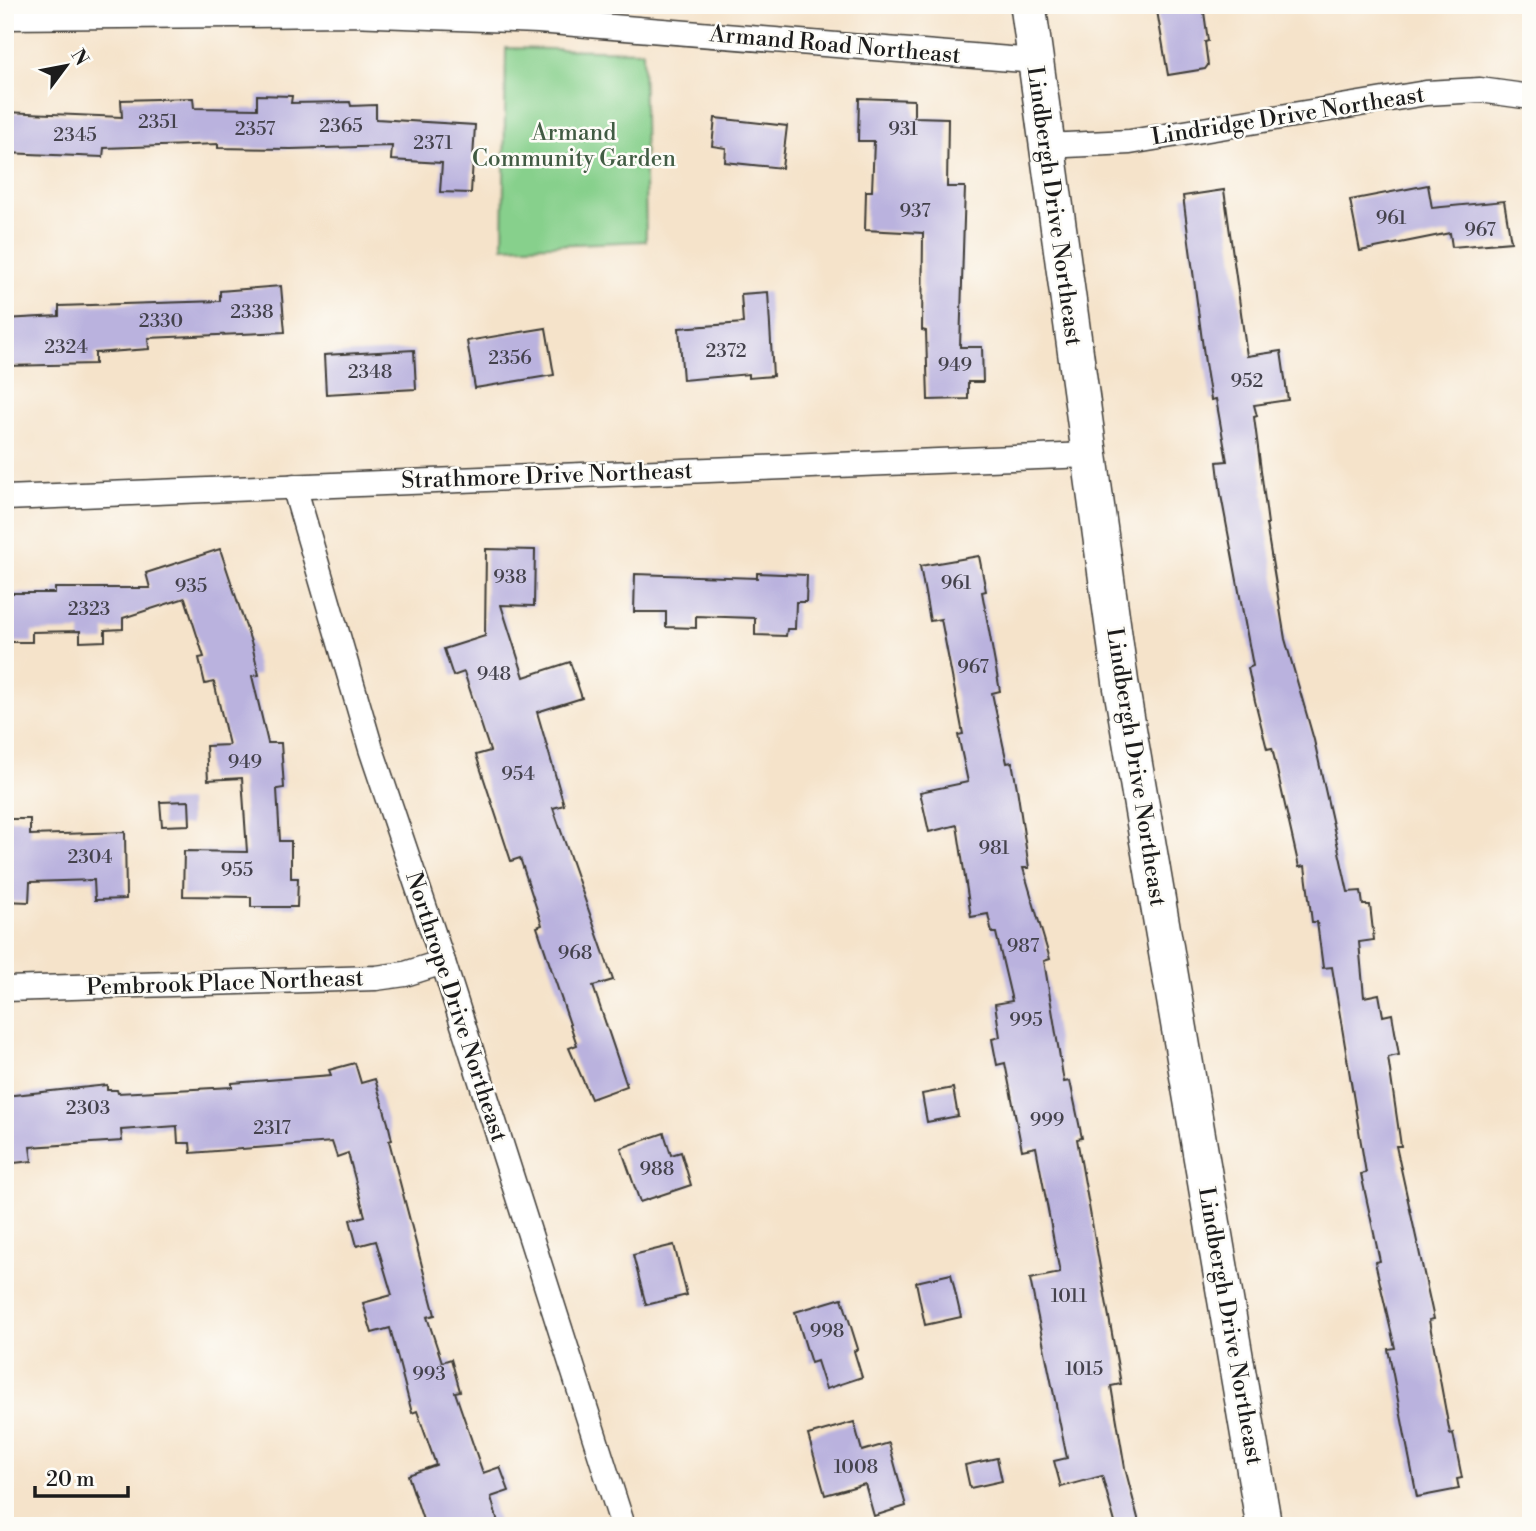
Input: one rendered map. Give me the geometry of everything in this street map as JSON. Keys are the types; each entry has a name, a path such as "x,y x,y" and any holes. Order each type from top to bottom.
{"main road":[{"name":"Lindbergh Drive Northeast","path":"1028,5 1088,455 1149,851 1264,1526"}],"street":[{"name":"Armand Road Northeast","path":"5,17 350,15 538,21 1035,61"},
{"name":"Lindridge Drive Northeast","path":"1045,146 1130,142 1426,93 1480,90 1531,97"},
{"name":"Strathmore Drive Northeast","path":"5,498 1088,455"},
{"name":"Northrope Drive Northeast","path":"294,486 371,749 443,962 623,1526"},
{"name":"Pembrook Place Northeast","path":"5,989 376,978 405,974 443,962"}],"green space":[{"name":"Armand Community Garden","path":"506,48 643,51 646,241 503,247"}],"building":[{"path":"1156,5 1203,5 1208,41 1205,42 1208,65 1205,69 1168,75"},
{"path":"257,95 292,96 291,103 350,102 351,106 376,105 376,119 475,125 471,193 440,192 442,163 391,160 392,146 291,149 218,148 218,144 104,148 103,157 5,153 5,112 122,117 121,100 193,98 194,108 257,109"},
{"path":"859,98 914,100 914,117 948,118 947,187 965,187 960,347 982,347 983,382 968,382 968,399 928,400 926,331 922,330 923,233 865,230 866,191 872,191 874,141 858,141"},
{"path":"715,118 787,126 782,168 725,162 726,148 712,146"},
{"path":"1428,185 1432,208 1504,201 1511,242 1452,247 1450,233 1360,251 1350,200"},
{"path":"1224,190 1247,356 1281,351 1288,400 1254,405 1266,524 1285,639 1314,740 1348,892 1361,891 1363,905 1370,905 1374,940 1359,942 1364,997 1379,994 1383,1016 1392,1014 1399,1055 1388,1057 1401,1146 1396,1146 1434,1319 1429,1320 1450,1434 1453,1433 1462,1478 1457,1479 1459,1489 1417,1497 1388,1349 1395,1348 1375,1262 1380,1261 1361,1174 1366,1173 1332,967 1323,968 1317,922 1312,922 1305,866 1299,867 1272,748 1267,749 1255,701 1248,668 1253,666 1221,495 1217,462 1227,461 1216,399 1211,400 1183,196"},
{"path":"281,286 285,332 148,338 149,349 95,353 95,364 5,366 5,319 59,316 59,306 220,301 220,291"},
{"path":"768,292 773,376 749,378 749,374 683,380 679,328 743,323 741,294"},
{"path":"546,328 554,375 475,388 467,341"},
{"path":"414,350 416,389 326,394 324,355"},
{"path":"220,549 252,645 259,675 252,676 268,743 281,743 284,788 277,789 280,841 291,841 291,878 298,878 297,907 251,907 251,897 183,896 184,851 247,852 242,778 208,780 206,746 229,745 214,682 205,684 199,658 204,657 185,598 123,618 123,629 105,630 105,641 80,642 80,631 32,632 32,642 5,642 5,593 55,593 55,588 150,588 146,573"},
{"path":"486,549 535,550 534,606 501,605 524,677 570,662 582,698 537,712 564,805 553,808 613,980 593,986 627,1086 591,1099 569,1048 577,1045 537,927 542,925 520,858 511,861 476,755 490,751 464,672 453,676 444,649 485,636"},
{"path":"979,556 986,591 982,592 1000,691 992,693 1007,763 1012,762 1017,788 1029,868 1023,868 1050,959 1044,961 1064,1082 1070,1081 1082,1138 1077,1139 1121,1384 1111,1386 1125,1468 1140,1526 1116,1526 1102,1476 1061,1487 1054,1461 1067,1458 1030,1279 1060,1273 1036,1147 1022,1150 1005,1063 997,1065 992,1039 1000,1037 995,1004 1012,1001 996,933 992,933 988,914 971,917 957,825 929,832 920,792 968,782 958,735 963,734 941,619 930,621 920,566"},
{"path":"757,573 807,575 806,602 796,602 795,629 787,629 786,636 755,635 755,618 696,616 696,628 666,627 666,612 634,612 635,574 757,578"},
{"path":"189,801 190,825 162,826 160,802"},
{"path":"5,819 30,819 30,835 125,832 126,899 95,900 94,880 30,882 29,902 5,901"},
{"path":"355,1063 361,1083 375,1079 388,1123 392,1140 389,1141 435,1315 427,1317 442,1362 451,1359 460,1391 455,1392 483,1473 500,1467 509,1491 491,1497 499,1526 425,1526 408,1475 436,1465 417,1411 412,1413 390,1328 372,1333 363,1303 392,1295 376,1241 357,1246 350,1220 365,1216 348,1153 337,1157 332,1142 191,1153 190,1143 178,1143 177,1126 121,1130 122,1141 30,1147 32,1161 5,1164 5,1096 107,1085 107,1090 117,1090 118,1093 232,1087 232,1083 331,1075 329,1070"},
{"path":"953,1088 958,1116 927,1122 922,1094"},
{"path":"664,1133 671,1155 681,1152 691,1185 640,1202 621,1148"},
{"path":"674,1245 687,1295 646,1305 633,1255"},
{"path":"951,1274 961,1317 925,1325 916,1282"},
{"path":"842,1298 858,1349 854,1351 862,1377 826,1389 817,1361 811,1363 795,1312"},
{"path":"854,1422 862,1451 889,1443 906,1506 874,1516 865,1484 825,1495 808,1435"},
{"path":"997,1458 1002,1481 970,1488 965,1465"}]}
